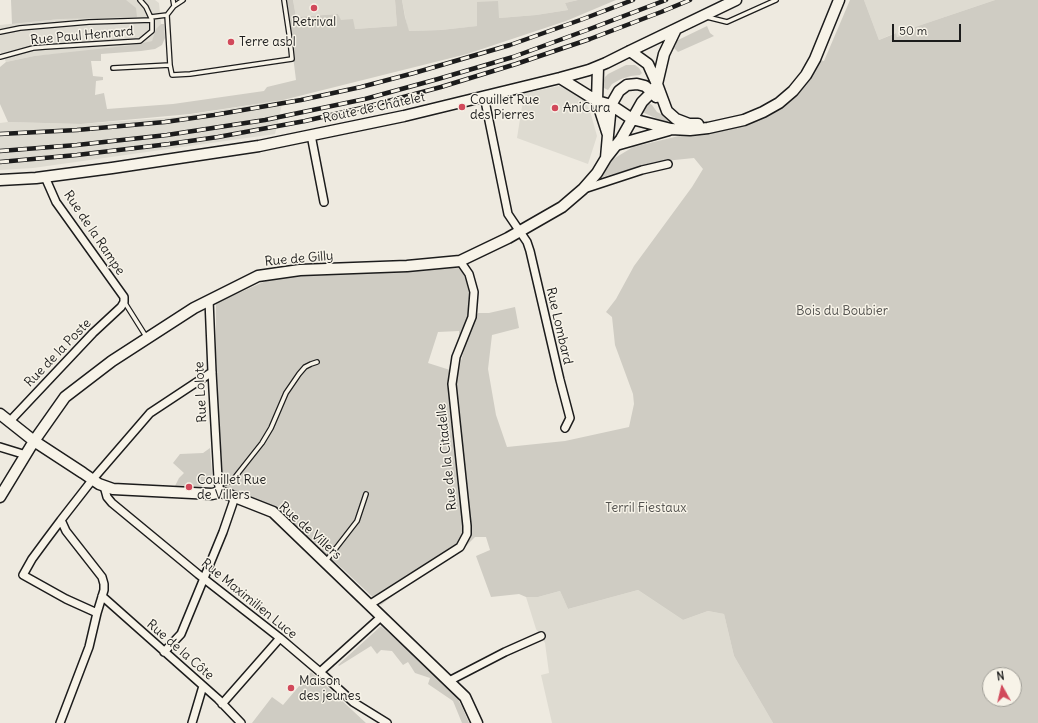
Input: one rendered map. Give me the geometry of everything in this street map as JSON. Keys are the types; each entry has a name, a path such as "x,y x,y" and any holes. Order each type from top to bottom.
{"main road":[{"name":"Route de Châtelet","path":"0,180 112,168 252,147 404,116 560,78 598,67 630,50 736,0"},
{"path":"560,78 597,101 611,106 632,119 671,129 690,130 708,128 744,120 779,103 794,91 806,75 815,59 839,0"},
{"path":"655,88 664,54 676,29"},
{"path":"630,50 648,64 655,88 667,111 676,119 689,124 744,120"},
{"path":"598,67 597,101 608,135"},
{"path":"606,158 611,106 619,90 627,85 637,84 655,88"},
{"name":"Rue de Gilly","path":"0,497 34,441 65,397 112,361 194,308 258,276 300,270 407,266 460,261 508,238 562,207 583,189 597,173 616,145 642,102 655,88"},
{"path":"616,145 671,129"},
{"name":"Rue de Villers","path":"0,414 34,441 104,486 113,489 212,494 220,488 235,497 272,512 382,616 464,697 477,723"}],"street":[{"name":"Rue Lombard","path":"484,96 508,214 527,242 530,251 570,418 565,428"},
{"path":"311,135 324,202"},
{"path":"583,189 642,170 668,164"},
{"name":"Rue de la Rampe","path":"45,176 56,202 124,297 124,302"},
{"name":"Rue de la Citadelle","path":"369,605 460,547 467,534 452,384 456,357 472,316 474,292 469,274 460,261"},
{"name":"Rue Lolote","path":"210,300 212,372 220,488"},
{"name":"Rue de la Poste","path":"10,421 93,333 121,307 124,302"},
{"path":"97,613 66,599 23,575 32,559 93,479 150,413 212,372"},
{"path":"0,446 26,455"},
{"name":"Rue Maximilien Luce","path":"104,486 107,497 112,503 280,638 353,702 387,723"},
{"path":"164,652 181,634 223,532 235,497"},
{"path":"60,723 89,647 104,584 102,578 66,531 61,520"},
{"name":"Rue de la Côte","path":"102,596 203,686 241,723"},
{"path":"320,672 382,616"},
{"path":"448,681 505,652 541,636"},
{"path":"222,704 280,638"},
{"path":"192,723 203,686"}],"lane":[{"name":"Rue Paul Henrard","path":"0,57 33,48 140,41 152,31 152,19 146,7 140,0"},
{"path":"173,0 174,6"},
{"path":"0,32 20,28 89,22 152,19 167,15 174,6 182,0"},
{"path":"167,15 172,75 190,74 292,59 284,0"},
{"path":"702,16 727,22 776,0"},
{"path":"113,68 170,65"},
{"path":"124,302 147,338"},
{"path":"220,488 232,482 262,443 286,393 299,374 305,367 317,362"},
{"path":"325,562 357,521 366,494"}],"shaded area":[{"path":"126,0 155,0 159,3 161,24 152,41 136,47 34,56 6,62 0,51 0,25 60,19"},
{"path":"293,0 395,0 397,26 355,29 340,20 338,14 296,17"},
{"path":"402,0 578,0 565,3 568,10 536,15 499,18 477,2 478,26 441,30 408,31"},
{"path":"864,0 995,0 915,27 915,30 897,37 895,33 879,40"},
{"path":"559,86 582,95 590,111 597,136 588,164 517,138 523,100 517,95"},
{"path":"283,100 275,134 33,168 0,170 0,123 81,124 176,117"},
{"path":"638,590 683,620 708,611 724,614 734,656 773,723 552,723 541,675 549,673 545,643 536,629 526,597 538,597 560,591 568,609"}],"green space":[{"path":"11,0 126,0 136,8 137,17 60,19 12,24"},
{"path":"286,0 293,0 296,17 338,14 341,20 353,19 355,29 397,26 395,0 402,0 409,31 441,30 477,26 477,2 498,1 499,18 536,15 568,10 565,3 578,0 616,0 566,21 467,54 283,100 190,114 81,124 8,122 0,104 0,67 6,62 34,56 134,45 152,41 156,29 161,24 164,24 165,38 162,45 155,49 101,54 101,61 91,61 93,76 103,77 103,80 96,81 95,95 104,93 107,109 173,104 264,91 267,87 296,80"},
{"name":"Bois du Boubier","path":"850,0 864,0 879,40 896,33 897,37 915,31 915,27 995,0 1038,0 1038,723 773,723 734,656 724,614 708,611 683,620 638,590 568,609 560,591 538,597 526,597 519,594 491,597 476,556 490,550 486,537 475,537 467,545 381,605 275,508 224,486 216,353 216,303 268,280 310,273 418,271 461,267 469,293 468,315 459,343 459,331 438,332 428,363 450,370 457,376 471,324 478,313 489,313 515,307 519,328 492,335 488,369 496,415 507,447 565,441 629,427 634,404 633,394 615,345 612,317 606,312 616,299 634,266 692,187 703,169 694,158 655,162 603,177 610,161 633,147 683,135 782,105 811,79 819,60 824,61"},
{"path":"707,26 710,33 714,36 678,52 674,48 676,41"},
{"path":"626,65 635,65 642,73 640,75 621,79 612,84 608,90 602,87 605,77 608,74"},
{"path":"649,103 657,112 670,120 667,122 642,112"},
{"path":"210,448 212,474 209,480 201,487 175,486 179,478 184,473 173,463 180,454 203,453"},
{"path":"381,626 454,692 469,723 462,723 453,701 428,684 430,678 415,673 408,662 403,665 392,651 381,650 377,654 371,646 339,666 338,665"},
{"path":"311,672 366,723 252,723 272,697 283,705"}],"railway":[{"path":"0,134 77,130 165,122 301,100 361,87 510,45 633,0"},
{"path":"0,151 77,145 167,135 265,120 365,99 513,57 666,0"},
{"path":"0,162 77,155 218,137 305,121 366,107 441,87 516,64 590,39 690,0"}],"place":[{"name":"Retrival","path":"314,8"},
{"name":"Terre asbl","path":"231,42"},
{"name":"Couillet Rue des Pierres","path":"462,107"},
{"name":"AniCura","path":"555,108"},
{"name":"Couillet Rue de Villers","path":"189,487"},
{"name":"Maison des jeunes","path":"291,688"}],"park label":[{"name":"Terril Fiestaux","path":"646,508"}]}
